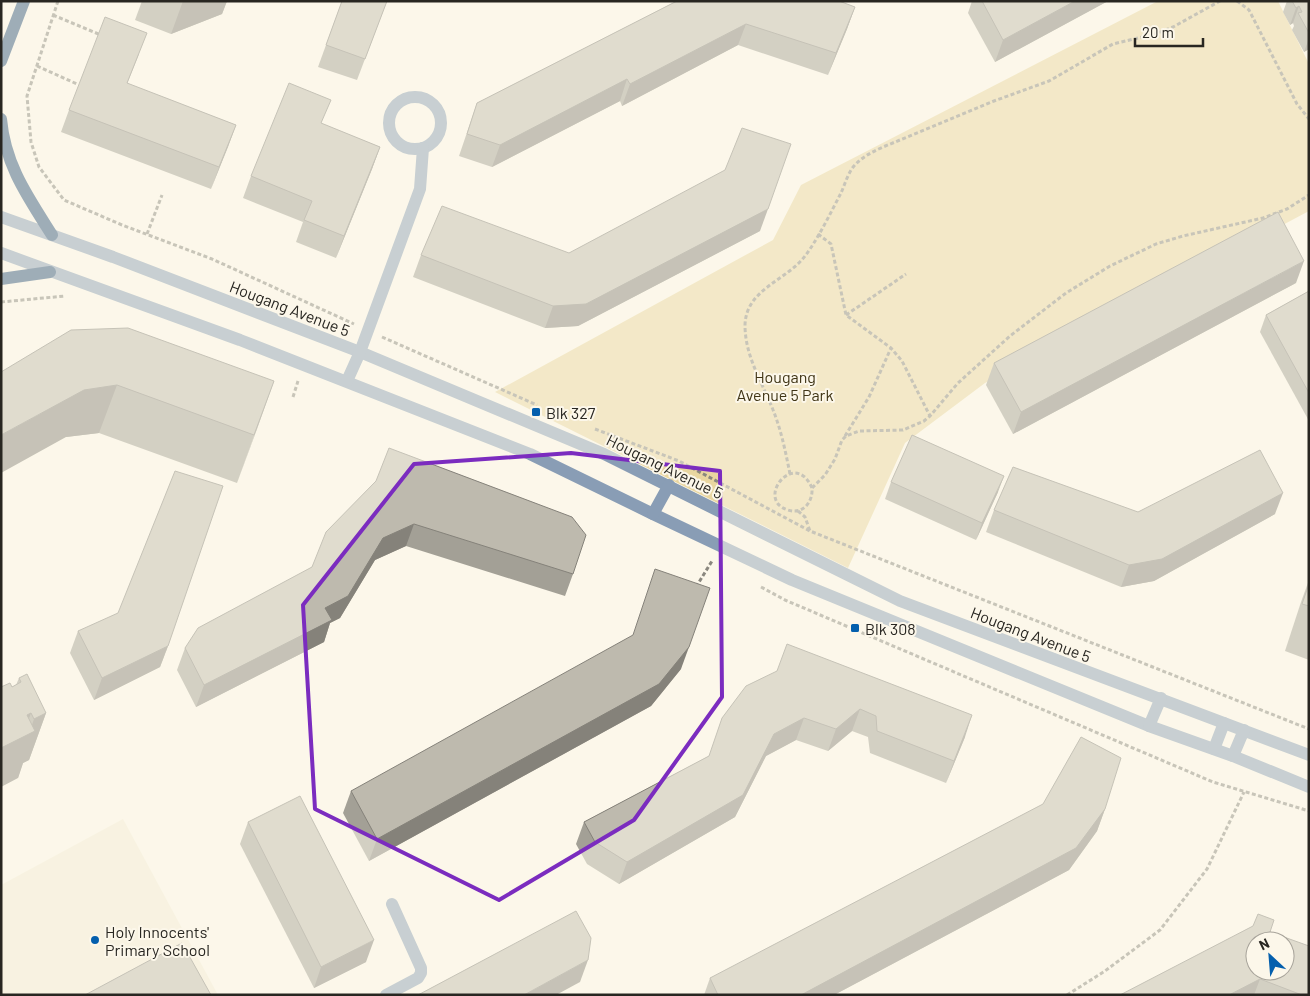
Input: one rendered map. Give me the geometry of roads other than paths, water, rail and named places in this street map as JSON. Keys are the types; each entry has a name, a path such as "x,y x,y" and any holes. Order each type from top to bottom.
{"main road":[{"path":"1,60 24,1"},
{"path":"1,118 8,155 18,179 52,235"},
{"path":"1,279 50,272"}],"street":[{"path":"419,96 434,104 439,111 441,129 431,144 423,148 406,148 392,137 388,121 390,113 401,100 419,96"},
{"path":"348,381 420,190 423,148"},
{"name":"Hougang Avenue 5","path":"1,216 360,352 604,454 900,601 1309,755"},
{"path":"1,253 348,381 530,454 792,580 1149,726 1233,756 1309,787"},
{"path":"653,514 669,485"},
{"path":"1149,726 1161,698"},
{"path":"1214,749 1224,723"},
{"path":"1233,756 1244,730"},
{"path":"386,995 418,978 422,968 392,904"}],"place":[{"name":"Blk 327","path":"536,412"},
{"name":"Blk 308","path":"855,628"},
{"name":"Holy Innocents' Primary School","path":"95,940"}],"park label":[{"name":"Hougang Avenue 5 Park","path":"785,385"}]}
